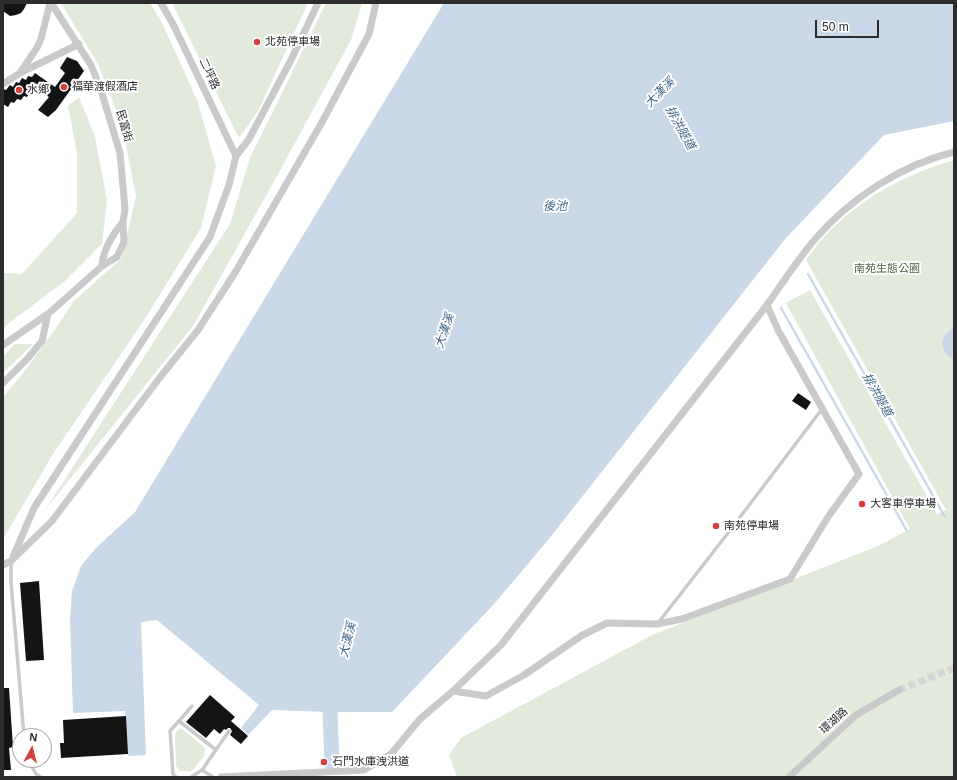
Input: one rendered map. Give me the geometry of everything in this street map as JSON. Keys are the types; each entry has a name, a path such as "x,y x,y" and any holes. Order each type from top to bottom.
{"street":[{"name":"民富街","path":"3,345 48,314 102,266 117,257 124,242 124,198 120,153 100,87 91,65 79,44 50,3"},
{"path":"20,73 41,39 50,3"},
{"name":"二坪路","path":"161,3 173,24 236,156"},
{"path":"11,561 34,508 210,237 229,185 236,156 249,139 291,60 318,3"},
{"path":"3,566 11,561 52,521 198,330 236,271 321,124 369,34 376,3"},
{"path":"3,84 20,73 79,44"},
{"path":"221,777 364,770 391,754 420,719 453,691 502,645 767,304 816,237 861,197 896,175 920,162 954,152"},
{"path":"102,266 102,257 114,233 123,222"},
{"path":"453,691 486,696 524,675 581,636 606,623 657,624 682,619 790,579 828,517 859,474 778,330 767,304"},
{"path":"3,383 28,358 42,341 48,314"},
{"name":"環湖路","path":"789,777 856,716 899,690"}],"lane":[{"path":"657,624 823,408"},
{"path":"11,561 11,582 23,728"},
{"path":"176,777 173,774 170,731 192,706"},
{"path":"178,721 216,750"},
{"path":"191,777 202,770 229,732"},
{"path":"33,768 36,774 41,777"},
{"path":"202,770 213,777"}],"green space":[{"path":"61,3 150,3 162,23 197,100 216,166 201,228 146,317 53,454 3,539 3,397 20,377 73,302 122,258 136,196 122,125 98,64"},
{"name":"北苑停車場","path":"172,3 308,3 258,111 239,138"},
{"path":"326,3 362,3 351,40 277,176 193,326 45,510 230,224 250,158"},
{"path":"79,97 95,137 107,200 102,244 65,281 3,329 3,273 22,274 77,213 77,153 68,106"},
{"name":"南苑生態公園","path":"954,160 954,777 457,777 449,755 461,738 652,635 878,546 910,529 786,303 810,290 937,514 946,510 806,260 820,242 839,222 869,199 901,180"},
{"path":"15,344 33,344 3,373 3,356"},
{"path":"181,728 204,747 205,750 204,756 192,771 180,771 176,766 175,736 176,732"}],"water":[{"name":"後池","path":"444,3 954,3 954,121 884,135 786,238 548,540 495,603 392,712 272,710 248,735 241,728 259,705 157,620 141,622 146,755 128,756 125,711 73,713 70,619 72,591 81,566 96,548 135,512"},
{"path":"954,327 954,360 945,352 942,344 945,335"}],"building":[{"path":"3,3 27,3 21,13 10,16 3,11"},
{"path":"67,57 77,61 84,71 56,110 48,117 38,110 49,97 36,89 32,94 30,92 27,97 24,96 21,100 17,99 14,103 11,102 8,107 3,104 3,89 6,90 10,85 13,87 16,82 19,83 22,78 26,80 28,76 32,77 35,73 55,87 65,73 60,68"},
{"path":"798,393 811,402 806,410 792,401"},
{"path":"39,581 44,660 26,661 20,583"},
{"path":"3,688 9,688 12,732 12,747 9,748 11,770 3,770"},
{"path":"210,695 235,717 231,721 248,736 241,744 230,735 232,731 230,728 226,730 224,729 220,734 214,729 206,738 186,722"},
{"path":"126,716 128,754 61,758 60,743 64,743 63,720"}],"waterway":[{"name":"排洪隧道","path":"808,274 945,517"},
{"name":"排洪隧道","path":"781,308 907,531"},
{"name":"大漢溪","path":"332,764 330,712 335,693"}],"tunnel":[{"path":"899,690 954,668"}],"place":[{"name":"北苑停車場","path":"257,42"},
{"name":"福華渡假酒店","path":"64,87"},
{"name":"水鄉","path":"19,90"},
{"name":"大客車停車場","path":"862,504"},
{"name":"南苑停車場","path":"716,526"},
{"name":"石門水庫洩洪道","path":"324,762"}]}
